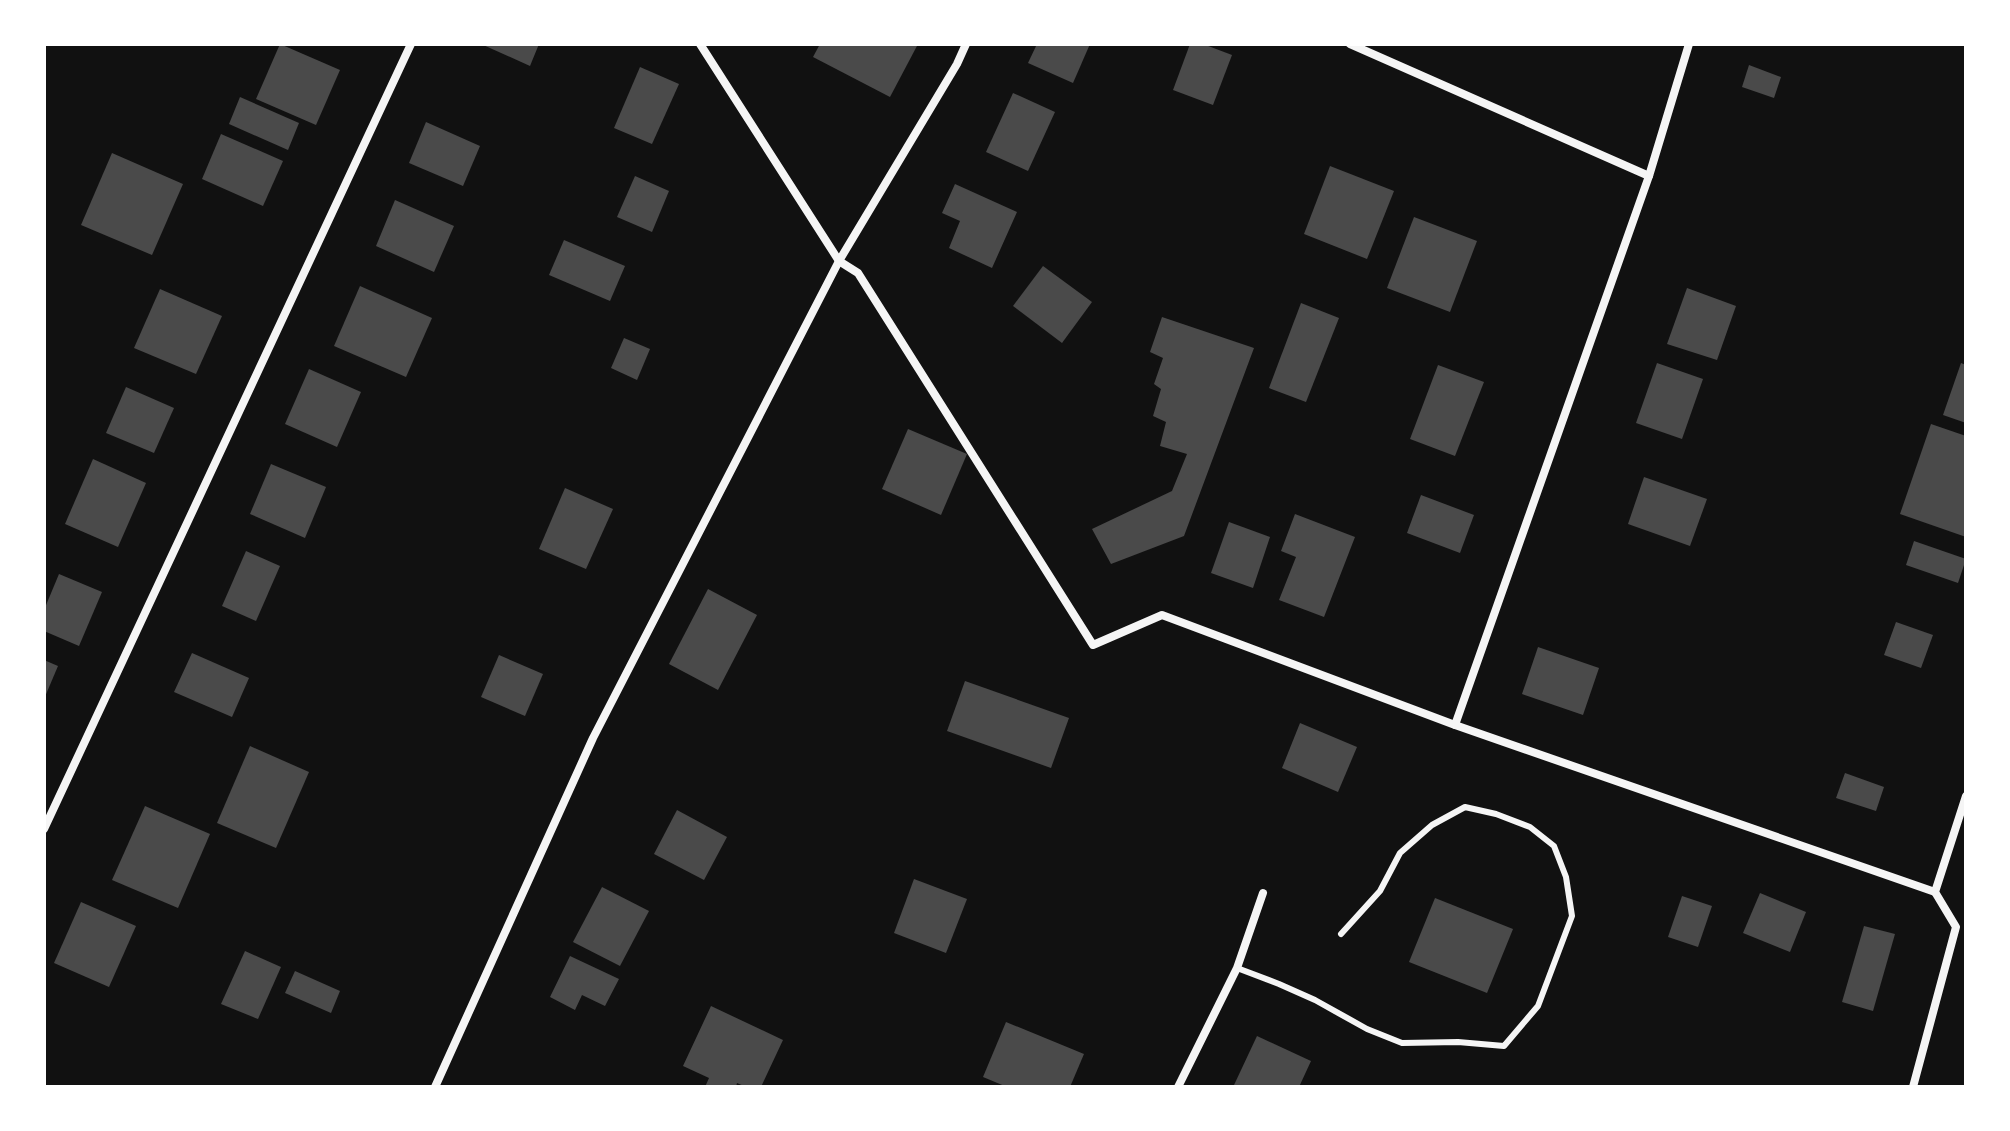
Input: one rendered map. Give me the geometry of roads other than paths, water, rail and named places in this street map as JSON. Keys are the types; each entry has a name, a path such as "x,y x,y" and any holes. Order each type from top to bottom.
{"street":[{"path":"44,829 411,44"},
{"path":"700,44 839,261 858,273 1093,645 1162,615 1455,725 1935,892 1956,927 1913,1087"},
{"path":"435,1087 593,738 839,261 966,44"},
{"path":"1350,44 1649,176"},
{"path":"1455,725 1649,176 1689,44"},
{"path":"1935,892 1966,796"},
{"path":"1178,1087 1237,968 1263,893"}],"lane":[{"path":"1237,968 1315,1000 1367,1029 1402,1043 1458,1042 1504,1046 1538,1006 1572,916 1566,877 1554,846 1530,827 1496,814 1465,807 1432,825 1400,853 1380,891 1341,934"}]}
